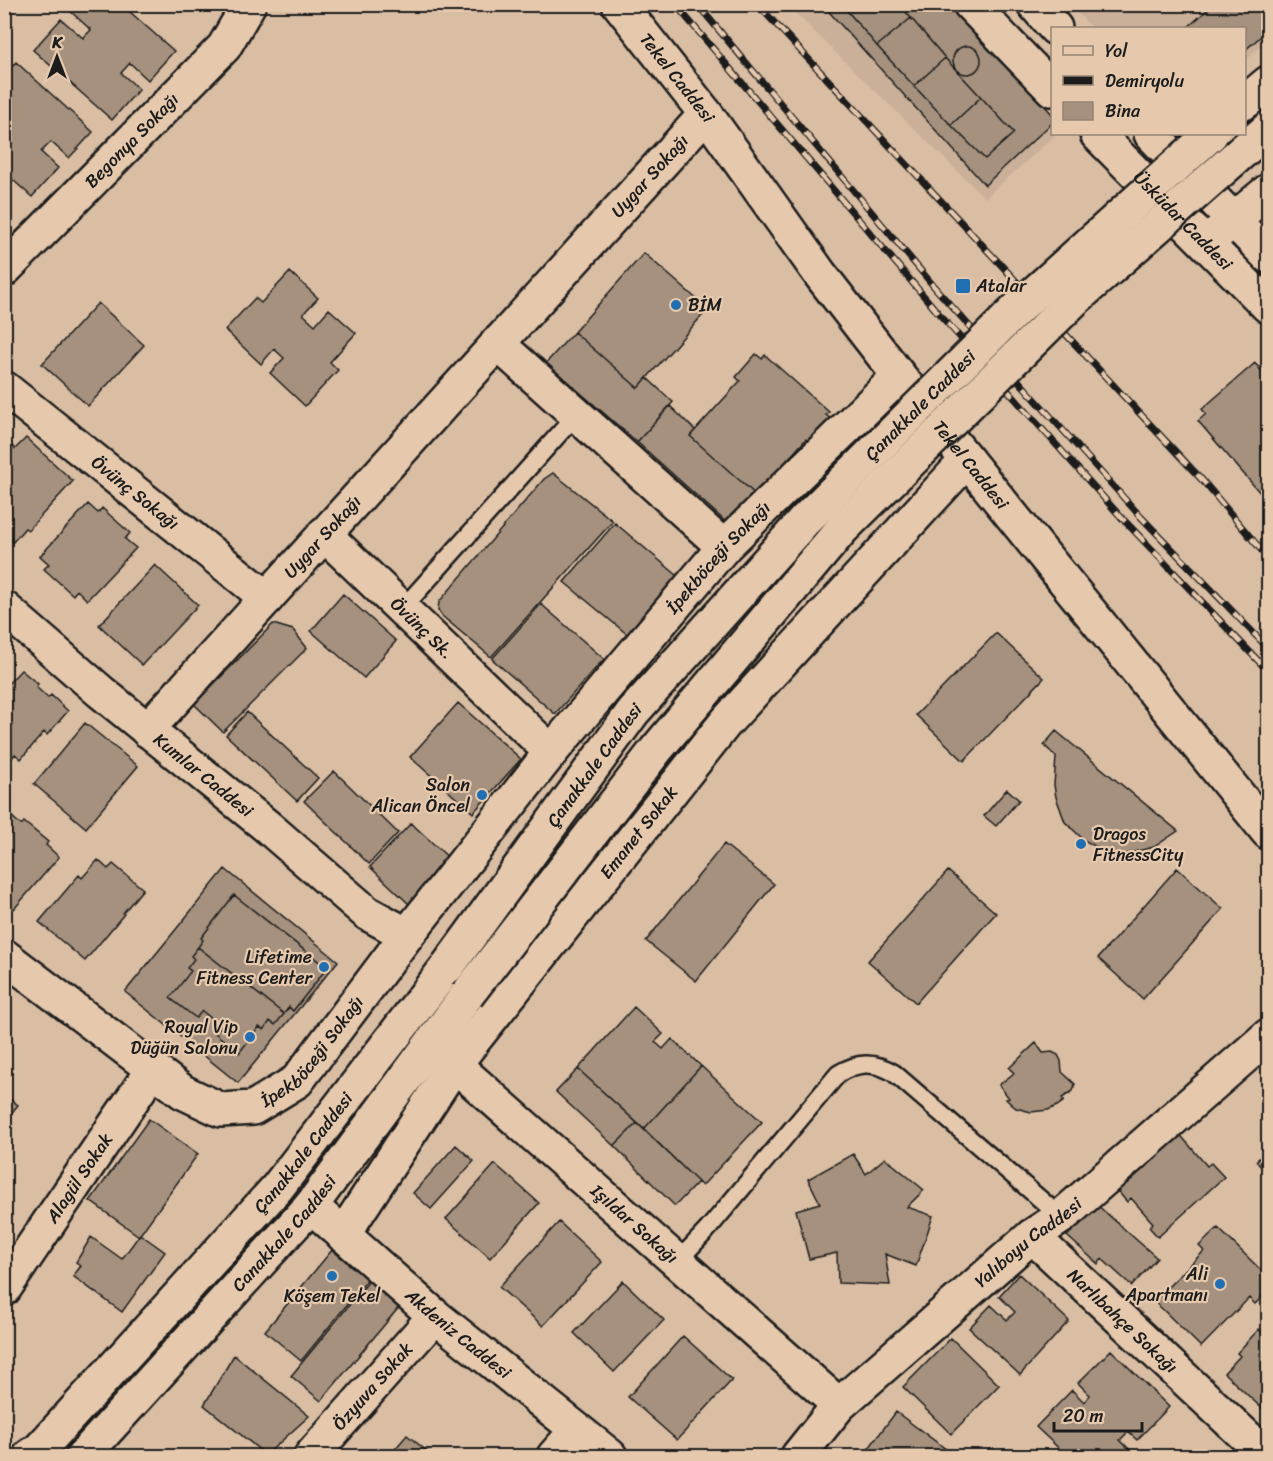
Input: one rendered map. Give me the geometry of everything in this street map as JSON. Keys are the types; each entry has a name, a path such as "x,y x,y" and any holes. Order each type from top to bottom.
{"street":[{"name":"Begonya Sokağı","path":"4,270 224,47 249,4"},
{"name":"Tekel Caddesi","path":"619,4 706,114 820,274 899,376 1269,832"},
{"path":"970,4 1051,87"},
{"path":"1034,4 1054,27"},
{"path":"1246,102 1269,83"},
{"name":"Uygar Sokağı","path":"147,730 706,114"},
{"name":"Çanakkale Caddesi","path":"467,995 656,750 843,529 1074,300 1269,129"},
{"name":"Üsküdar Caddesi","path":"1098,135 1269,306"},
{"name":"Üsküdar Caddesi","path":"1152,135 1269,256"},
{"name":"Çanakkale Caddesi","path":"34,1454 277,1188 447,967 633,712 804,521 1018,308 1209,135"},
{"path":"1206,243 1269,190"},
{"path":"497,343 724,547"},
{"name":"İpekböceği Sokağı","path":"7,962 183,1092 221,1110 253,1108 297,1080 407,935 551,752 724,547 899,376"},
{"name":"Övünç Sokağı","path":"4,388 267,597"},
{"name":"Emanet Sokak","path":"343,1235 442,1054 726,722 967,460"},
{"name":"Övünç Sk.","path":"324,534 551,752"},
{"name":"Kumlar Caddesi","path":"4,608 101,692 269,828 367,913 407,935"},
{"name":"Canakkale Caddesi","path":"83,1456 311,1206 442,1054 467,995"},
{"name":"Yalıboyu Caddesi","path":"798,1456 839,1405 1032,1236 1061,1217 1269,1036"},
{"name":"Işıldar Sokağı","path":"442,1054 839,1405"},
{"name":"Alagül Sokak","path":"4,1289 153,1069"},
{"name":"Akdeniz Caddesi","path":"311,1206 435,1316 610,1456"},
{"name":"Narlıbahçe Sokağı","path":"1032,1236 1267,1456"},
{"name":"Özyuva Sokak","path":"311,1456 435,1316"},
{"path":"554,1456 577,1430"}],"lane":[{"path":"402,609 577,414"},
{"path":"677,1262 708,1229 838,1074 848,1067 861,1064 873,1064 894,1073 1061,1217"}],"shaded area":[{"path":"787,5 961,5 1051,109 1051,135 1056,135 985,198"},
{"path":"1070,5 1268,5 1268,39 1246,60 1246,27 1091,27"},
{"path":"268,1209 277,1216 64,1456 51,1456"}],"building":[{"path":"76,4 121,4 174,51 148,80 130,63 121,73 139,89 112,120 33,50 61,19 83,38 91,30 70,11"},
{"path":"822,4 954,4 1051,113 1051,124 985,185"},
{"path":"847,4 899,4 911,18 877,46 844,7"},
{"path":"1214,4 1268,4 1268,30 1246,49 1246,27 1188,27"},
{"path":"911,18 945,58 914,86 877,46"},
{"path":"967,46 977,50 981,60 977,70 967,74 957,70 953,60 957,50"},
{"path":"945,58 981,97 951,125 914,86"},
{"path":"16,62 93,132 69,158 51,142 41,152 58,168 32,197 4,172 4,115 12,106 4,99 4,75"},
{"path":"981,97 1014,133 985,159 951,125"},
{"path":"644,253 708,309 638,388 574,332"},
{"path":"290,272 318,298 303,314 315,325 329,309 356,333 330,362 338,370 305,406 270,373 284,358 274,349 261,364 225,330 255,298 261,303"},
{"path":"98,303 144,345 88,406 42,364"},
{"path":"574,332 638,388 647,378 673,402 637,442 546,363"},
{"path":"756,354 762,359 765,355 829,412 826,415 831,419 810,443 806,439 756,495 690,436 740,381 736,377"},
{"path":"1255,363 1268,379 1268,502 1198,421 1206,414 1202,409"},
{"path":"670,406 695,430 690,436 756,495 727,523 637,442"},
{"path":"26,438 73,481 28,530 25,528 13,542 4,534 4,454 12,446 15,449"},
{"path":"553,473 613,521 491,657 442,616 438,610 439,602 544,479"},
{"path":"88,504 98,513 102,508 130,533 125,539 136,548 87,600 77,590 73,595 44,569 49,564 40,556"},
{"path":"615,523 678,576 628,635 564,582"},
{"path":"155,565 198,605 142,665 99,625"},
{"path":"343,594 396,641 364,678 311,631"},
{"path":"541,604 604,659 555,714 492,659"},
{"path":"273,624 293,630 307,648 223,732 194,704"},
{"path":"996,633 1044,678 964,761 916,715"},
{"path":"21,670 38,684 36,687 48,698 51,695 68,711 47,735 44,732 21,759 15,754 12,758 4,752 4,688"},
{"path":"458,703 521,759 473,813 410,757"},
{"path":"247,712 318,778 297,801 226,735"},
{"path":"85,723 138,766 86,828 34,784"},
{"path":"1056,731 1178,831 1154,847 1126,854 1103,851 1084,840 1065,822 1056,797 1054,785 1056,757 1044,745"},
{"path":"334,771 398,833 369,864 304,801"},
{"path":"1007,789 1019,800 996,826 984,816"},
{"path":"10,815 21,825 24,822 48,842 46,845 59,857 14,909 4,901 4,821"},
{"path":"411,823 452,861 410,905 370,867"},
{"path":"724,844 774,884 696,981 646,941"},
{"path":"98,860 108,869 113,864 143,889 85,961 39,922 79,875 82,878"},
{"path":"1177,868 1223,909 1143,999 1098,958"},
{"path":"225,869 338,961 238,1083 125,992"},
{"path":"948,871 996,913 916,1003 868,961"},
{"path":"234,895 327,968 293,1011 289,1007 284,1014 198,947 203,940 201,938"},
{"path":"198,947 284,1014 275,1025 270,1021 264,1030 259,1027 239,1053 215,1033 221,1026 202,1011 196,1018 170,998 191,971 187,968 194,959 191,956"},
{"path":"634,1007 663,1034 655,1042 663,1049 672,1039 701,1066 644,1129 578,1069"},
{"path":"1036,1043 1043,1053 1052,1052 1058,1055 1062,1072 1075,1084 1073,1091 1062,1098 1064,1101 1057,1106 1048,1110 1031,1112 1016,1108 1010,1103 999,1085 1014,1073 1009,1068"},
{"path":"701,1066 762,1122 702,1186 644,1129"},
{"path":"578,1069 637,1123 614,1146 556,1092"},
{"path":"4,1095 18,1105 4,1123"},
{"path":"149,1119 198,1154 139,1236 90,1201"},
{"path":"637,1123 698,1182 675,1206 614,1146"},
{"path":"1177,1131 1207,1166 1211,1163 1224,1177 1158,1237 1149,1227 1153,1223 1131,1198 1127,1202 1115,1188"},
{"path":"456,1145 474,1161 431,1209 413,1193"},
{"path":"1268,1149 1268,1175 1256,1161"},
{"path":"853,1154 866,1174 885,1158 924,1190 907,1207 933,1216 916,1266 885,1254 890,1285 838,1283 837,1253 809,1259 796,1210 820,1203 808,1179"},
{"path":"495,1164 539,1203 490,1258 446,1219"},
{"path":"1096,1204 1157,1258 1132,1286 1102,1259 1098,1264 1067,1236"},
{"path":"559,1222 602,1262 543,1326 499,1287"},
{"name":"Ali Apartmanı","path":"1218,1228 1268,1277 1268,1291 1255,1304 1249,1298 1201,1347 1154,1301 1204,1251 1199,1246"},
{"path":"140,1234 165,1252 122,1312 73,1276 81,1266 76,1262 91,1237 122,1259"},
{"path":"332,1250 368,1279 301,1361 265,1331"},
{"path":"1019,1274 1069,1321 1020,1375 969,1328 991,1305 1007,1320 1015,1312 999,1296"},
{"path":"369,1281 400,1306 321,1401 291,1376"},
{"path":"623,1281 664,1320 614,1372 574,1333"},
{"path":"1259,1329 1268,1338 1268,1414 1224,1373 1240,1356 1237,1353"},
{"path":"683,1336 732,1380 677,1440 628,1397"},
{"path":"951,1338 999,1385 951,1434 903,1387"},
{"path":"1111,1350 1169,1407 1137,1440 1128,1432 1120,1440 1129,1449 1121,1456 1067,1456 1036,1427 1072,1390 1084,1402 1090,1395 1078,1383"},
{"path":"234,1355 309,1416 266,1455 204,1405"},
{"path":"896,1412 947,1450 942,1456 863,1456"},
{"path":"407,1435 433,1456 389,1456"}],"railway":[{"path":"675,4 940,315 1121,517 1268,671"},
{"path":"697,4 937,290 1141,517 1268,648"},
{"path":"757,4 1203,481 1268,558"}],"place":[{"name":"Atalar","path":"963,286"},
{"name":"BİM","path":"676,305"},
{"name":"Salon Alican Öncel","path":"482,795"},
{"name":"Dragos FitnessCity","path":"1081,844"},
{"name":"Lifetime Fitness Center","path":"324,967"},
{"name":"Royal Vip Düğün Salonu","path":"250,1037"},
{"name":"Köşem Tekel","path":"332,1276"},
{"name":"Ali Apartmanı","path":"1220,1284"}]}
